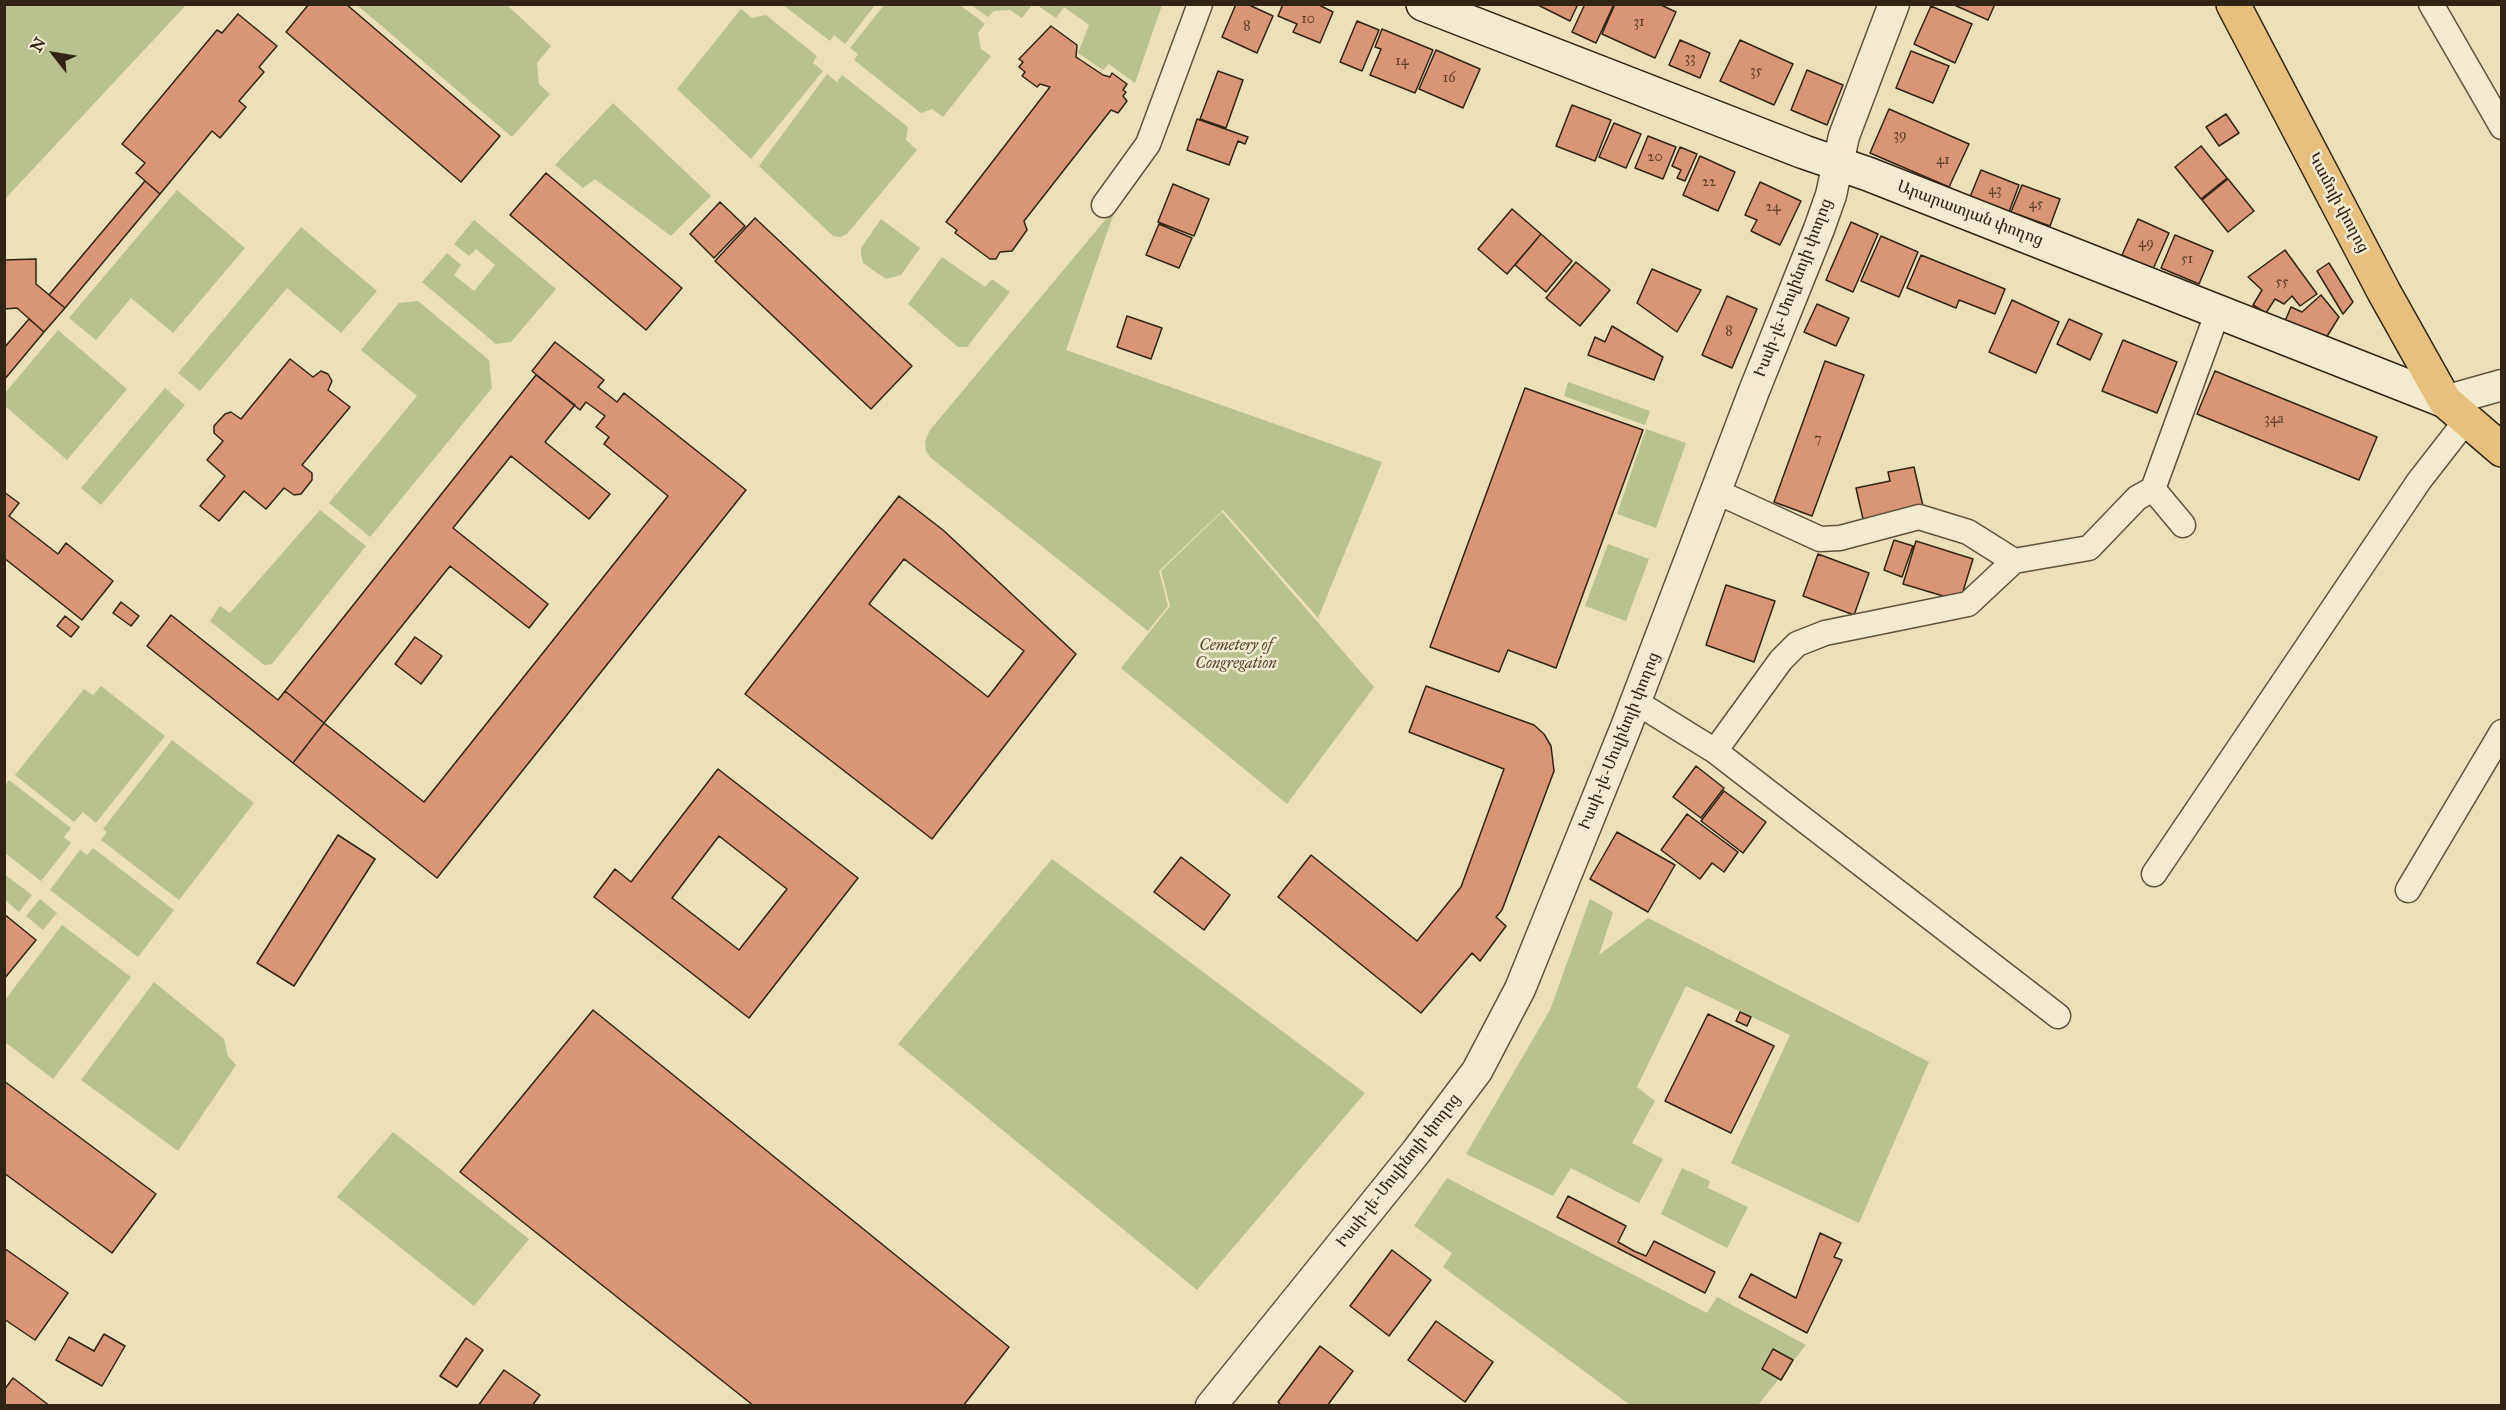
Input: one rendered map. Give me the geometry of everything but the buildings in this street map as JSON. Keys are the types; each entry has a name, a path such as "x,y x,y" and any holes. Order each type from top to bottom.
{"main road":[{"name":"Արարատյան փողոց","path":"1424,4 2218,311 2456,409 2502,450"},
{"name":"Կամոյի փողոց","path":"2233,4 2384,292 2456,409"}],"street":[{"path":"1104,205 1148,144 1200,4"},
{"name":"Իսսի-լե-Մուլինոյի փողոց","path":"1211,1406 1416,1152 1477,1071 1520,989 1636,702 1715,491 1819,229 1831,195 1844,136 1894,4"},
{"path":"2432,4 2502,127"},
{"path":"1715,751 1780,660 1797,644 1824,633 1968,604 2014,561 2089,548 2137,498 2153,489 2218,311"},
{"path":"2154,874 2419,482 2456,409 2502,385"},
{"path":"2153,489 2183,525"},
{"path":"1715,491 1820,539 1840,538 1918,517 1968,532 2014,561"},
{"path":"1636,702 1715,751 2058,1016"},
{"path":"2409,890 2502,732"}],"green space":[{"path":"4,5 186,5 5,199"},
{"path":"357,5 507,5 551,46 537,63 539,84 550,94 512,137"},
{"path":"783,5 875,5 845,44 834,35 830,41"},
{"path":"884,5 960,5 985,24 978,33 981,49 991,56 943,117 932,109 921,113 854,60 858,54 850,48"},
{"path":"971,5 1032,5 1022,18 1010,10 994,11 988,17"},
{"path":"1037,5 1162,5 1135,83 1109,64 1103,70 1078,53 1089,25 1064,7 1056,18"},
{"path":"741,9 752,18 766,15 817,56 813,63 823,71 751,159 677,89"},
{"path":"827,74 837,82 842,75 908,127 906,140 917,150 847,234 840,237 833,236 759,166"},
{"path":"613,103 711,196 671,236 595,179 583,188 555,165"},
{"path":"177,190 245,248 173,333 131,298 96,340 69,318"},
{"path":"1116,207 1066,350 1382,462 1318,618 1223,510 1159,571 1168,606 1148,631 931,458 926,451 925,441 930,430"},
{"path":"881,219 920,248 901,275 886,279 863,263 861,255 861,248"},
{"path":"474,220 556,289 511,342 496,344 422,282 447,253 461,265 454,275 474,291 495,265 476,249 469,256 454,244"},
{"path":"301,227 377,291 341,333 287,288 200,391 178,373"},
{"path":"942,257 985,287 992,279 1010,292 967,347 958,347 908,304"},
{"path":"418,301 489,360 492,388 370,537 329,503 417,396 361,350 399,303"},
{"path":"58,330 127,389 67,460 5,406 5,393"},
{"path":"1568,382 1650,411 1645,425 1564,396"},
{"path":"165,388 185,405 101,505 81,488"},
{"path":"1646,429 1686,443 1656,528 1617,514"},
{"path":"320,510 366,546 272,664 264,665 210,621 220,606 230,613"},
{"name":"Cemetery of Congregation","path":"1222,512 1374,687 1287,804 1121,668 1170,606 1161,571"},
{"path":"1608,544 1649,559 1626,621 1585,606"},
{"path":"101,686 165,736 96,823 83,812 74,822 15,775 84,689 93,695"},
{"path":"172,740 254,803 179,900 101,840 107,832 103,829"},
{"path":"9,780 71,828 64,837 71,843 41,881 5,853 5,786"},
{"path":"93,848 174,910 138,957 50,890 80,850 87,855"},
{"path":"1052,859 1365,1093 1197,1290 898,1044"},
{"path":"4,874 32,895 19,912 5,900"},
{"path":"40,899 57,913 43,930 26,916"},
{"path":"1590,899 1613,912 1599,955 1648,918 1929,1062 1859,1223 1731,1163 1790,1035 1686,986 1637,1087 1655,1101 1632,1143 1663,1159 1639,1203 1571,1168 1553,1196 1466,1154 1550,1010"},
{"path":"62,925 131,977 53,1079 5,1042 5,1000"},
{"path":"154,982 224,1039 228,1056 236,1065 178,1151 81,1080"},
{"path":"393,1132 529,1239 474,1306 337,1197"},
{"path":"1682,1168 1710,1181 1708,1188 1748,1207 1727,1248 1661,1214"},
{"path":"1447,1178 1707,1313 1717,1297 1806,1345 1758,1405 1630,1405 1443,1267 1452,1253 1414,1226"}]}
